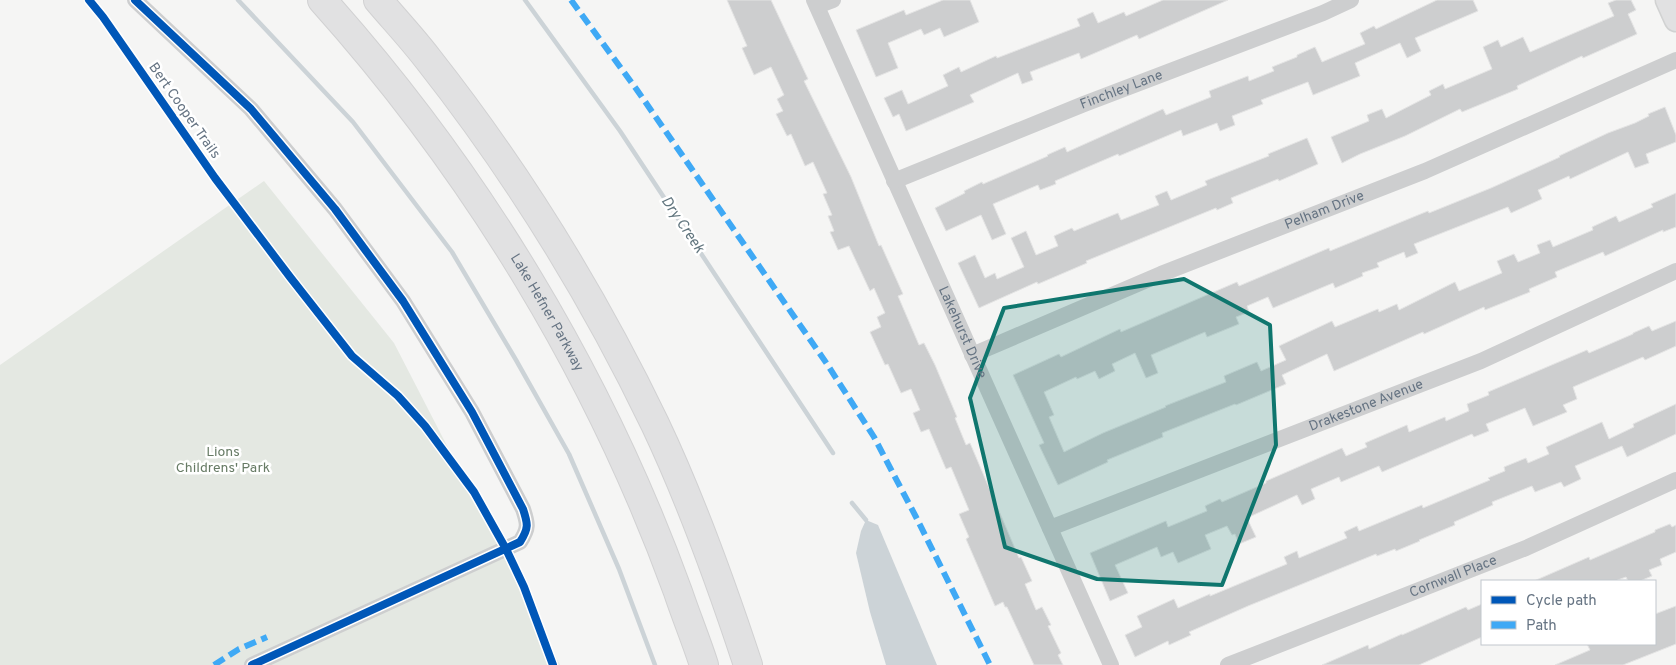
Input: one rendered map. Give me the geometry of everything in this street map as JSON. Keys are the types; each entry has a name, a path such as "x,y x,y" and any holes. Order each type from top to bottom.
{"highway":[{"name":"Lake Hefner Parkway","path":"322,0 398,90 445,153 490,218 558,331 611,432 638,490 704,665"},
{"path":"378,0 427,57 517,181 606,328 655,425 699,525 724,590 748,665"}],"main road":[{"path":"1667,0 1676,20"}],"street":[{"path":"134,0 251,109 335,209 403,300 467,404 523,509 527,520 527,531 520,542 252,665"},
{"path":"815,3 833,0"},
{"name":"Finchley Lane","path":"894,181 1084,104 1323,13 1351,0"},
{"name":"Lakehurst Drive","path":"815,3 1111,665"},
{"name":"Pelham Drive","path":"972,354 1161,274 1425,171 1676,60"},
{"name":"Drakestone Avenue","path":"1050,528 1481,361 1676,271"},
{"name":"Cornwall Place","path":"1228,665 1526,548 1676,480"}],"highlighted area":[{"path":"1184,279 1270,325 1276,445 1222,585 1097,579 1005,547 970,398 1004,308"}],"green space":[{"name":"Lions Childrens' Park","path":"264,181 394,343 560,665 0,665 0,365"}],"shaded area":[{"path":"866,520 878,525 937,665 886,665 870,612 856,553 861,531"}],"building":[{"path":"727,0 771,0 808,79 804,81 851,177 879,246 881,245 903,294 898,296 919,345 924,343 935,365 957,417 955,418 966,445 970,443 1019,558 1021,557 1032,581 1025,584 1036,610 1042,607 1051,625 1048,626 1061,653 1058,655 1063,665 1034,665 1007,607 1005,607 1003,602 995,606 966,539 969,537 959,514 969,510 951,467 946,469 929,429 921,432 913,413 920,410 911,389 901,393 888,364 885,365 870,332 881,327 877,317 885,313 874,288 870,291 849,246 838,250 830,232 834,231 828,216 832,215 823,194 827,193 813,162 805,166 791,134 787,136 776,114 783,111 777,99 784,95 771,67 754,75 742,48 747,46"},
{"path":"943,0 970,0 979,22 944,37 940,28 924,35 921,29 888,43 898,68 876,77 856,30 904,10 906,15"},
{"path":"1163,0 1228,0 1139,39 1137,35 1081,59 1079,53 1030,72 1033,80 1022,84 1018,73 970,95 974,102 906,131 899,114 893,117 884,98 902,90 908,104 948,86 943,75 959,67 961,72 996,56 997,58 1080,26 1077,19 1093,12 1098,23 1124,12 1126,16"},
{"path":"1437,0 1473,0 1478,11 1415,38 1421,51 1407,58 1400,43 1355,63 1360,76 1313,95 1308,82 1261,100 1263,104 1232,116 1235,125 1220,131 1217,123 1183,136 1181,130 1055,181 1056,184 1040,190 1038,185 993,204 1006,234 992,240 981,215 946,231 935,208 982,182 983,184 1065,147 1067,152 1163,109 1166,115 1211,97 1209,91 1248,76 1249,81 1274,71 1272,67 1315,47 1322,62 1365,44 1360,33 1374,26 1376,29"},
{"path":"1616,0 1631,0 1636,10 1628,14 1637,34 1583,58 1582,56 1517,86 1518,89 1462,112 1460,109 1405,136 1342,163 1331,137 1369,121 1367,115 1382,109 1386,118 1431,95 1429,91 1443,84 1445,89 1492,69 1483,47 1498,40 1501,47 1523,37 1530,52 1614,16 1608,3"},
{"path":"1665,107 1676,135 1676,142 1646,154 1649,163 1635,168 1628,152 1570,179 1569,176 1538,190 1542,199 1511,213 1508,207 1414,244 1418,253 1406,258 1404,252 1377,263 1379,267 1362,273 1363,276 1335,288 1333,283 1273,308 1268,297 1247,306 1249,312 1236,317 1239,324 1207,337 1205,332 1151,355 1158,373 1146,378 1135,353 1112,364 1115,371 1099,379 1095,371 1077,379 1076,377 1044,392 1054,415 1049,417 1064,452 1165,406 1226,382 1224,376 1257,362 1261,371 1286,360 1279,346 1332,321 1335,327 1378,309 1379,312 1397,304 1399,310 1455,282 1459,291 1502,273 1497,261 1514,254 1518,262 1540,253 1537,245 1550,240 1553,247 1593,230 1592,227 1616,216 1619,222 1653,207 1651,204 1676,193 1676,227 1663,232 1663,230 1605,256 1603,252 1555,272 1557,277 1529,289 1530,292 1485,310 1484,307 1334,371 1327,354 1282,375 1286,384 1162,433 1163,437 1107,460 1108,462 1058,485 1039,445 1044,443 1013,375 1059,354 1061,357 1120,329 1121,332 1237,282 1239,286 1329,248 1330,251 1428,211 1429,213 1491,188 1608,133 1635,123 1649,116 1648,114"},
{"path":"1307,138 1318,164 1279,181 1278,179 1231,198 1233,203 1217,210 1216,208 1086,261 1087,263 1038,284 1037,282 979,308 958,263 975,255 985,278 995,273 997,279 1024,267 1011,238 1026,231 1036,255 1058,246 1054,236 1072,228 1074,231 1118,213 1121,220 1159,205 1155,196 1167,191 1171,200 1207,185 1205,181 1269,156 1268,154"},
{"path":"1676,321 1676,346 1645,360 1643,357 1573,387 1577,399 1563,405 1567,412 1533,426 1525,408 1486,424 1489,431 1474,437 1472,434 1382,472 1379,466 1341,482 1339,477 1311,489 1315,499 1302,505 1297,495 1247,518 1256,537 1239,544 1235,534 1232,535 1227,526 1205,535 1211,549 1178,563 1173,552 1161,557 1157,547 1115,565 1128,593 1110,601 1090,553 1166,521 1168,527 1207,511 1205,506 1220,499 1222,502 1342,448 1346,456 1367,447 1365,443 1407,425 1409,432 1445,417 1446,421 1469,411 1467,404 1489,395 1488,392 1587,350 1589,353 1649,326 1652,331"},
{"path":"1676,404 1676,434 1627,457 1622,446 1575,466 1581,479 1564,487 1561,482 1535,492 1532,486 1492,502 1493,505 1454,522 1455,525 1420,541 1396,551 1395,549 1377,556 1376,554 1248,606 1189,632 1191,635 1169,645 1168,641 1135,657 1125,635 1142,627 1137,616 1174,599 1178,608 1210,594 1210,596 1287,564 1284,557 1297,551 1299,558 1347,538 1344,532 1357,526 1359,531 1422,505 1423,508 1490,480 1488,478 1505,471 1504,467 1526,458 1528,463 1549,454 1546,447 1602,422 1609,439 1634,427 1633,424"},
{"path":"1670,524 1672,527 1676,525 1676,552 1660,559 1662,565 1649,570 1652,576 1642,580 1628,580 1626,577 1618,580 1536,580 1589,557 1590,560 1655,532 1655,530"},
{"path":"1481,604 1481,637 1419,665 1322,665 1368,645 1369,649 1466,607 1468,610"},
{"path":"1676,606 1676,644 1623,665 1555,665 1590,650 1588,645 1656,645 1656,614"}],"waterway":[{"path":"238,0 353,122 452,252 569,454 619,569 655,665"},
{"name":"Dry Creek","path":"525,0 620,131 833,453"},
{"name":"Dry Creek","path":"852,503 866,520"}],"marked path":[{"path":"571,0 637,90 827,364 874,437 990,665"},
{"path":"214,665 239,649 267,637"}],"cycle path":[{"name":"Bert Cooper Trails","path":"89,0 103,17 215,178 290,277 352,356 398,396 425,426 474,492 506,549 524,587 553,665"},
{"path":"135,0 251,109 335,209 403,301 472,412 523,509 527,522 525,533 520,542 252,665"}]}
